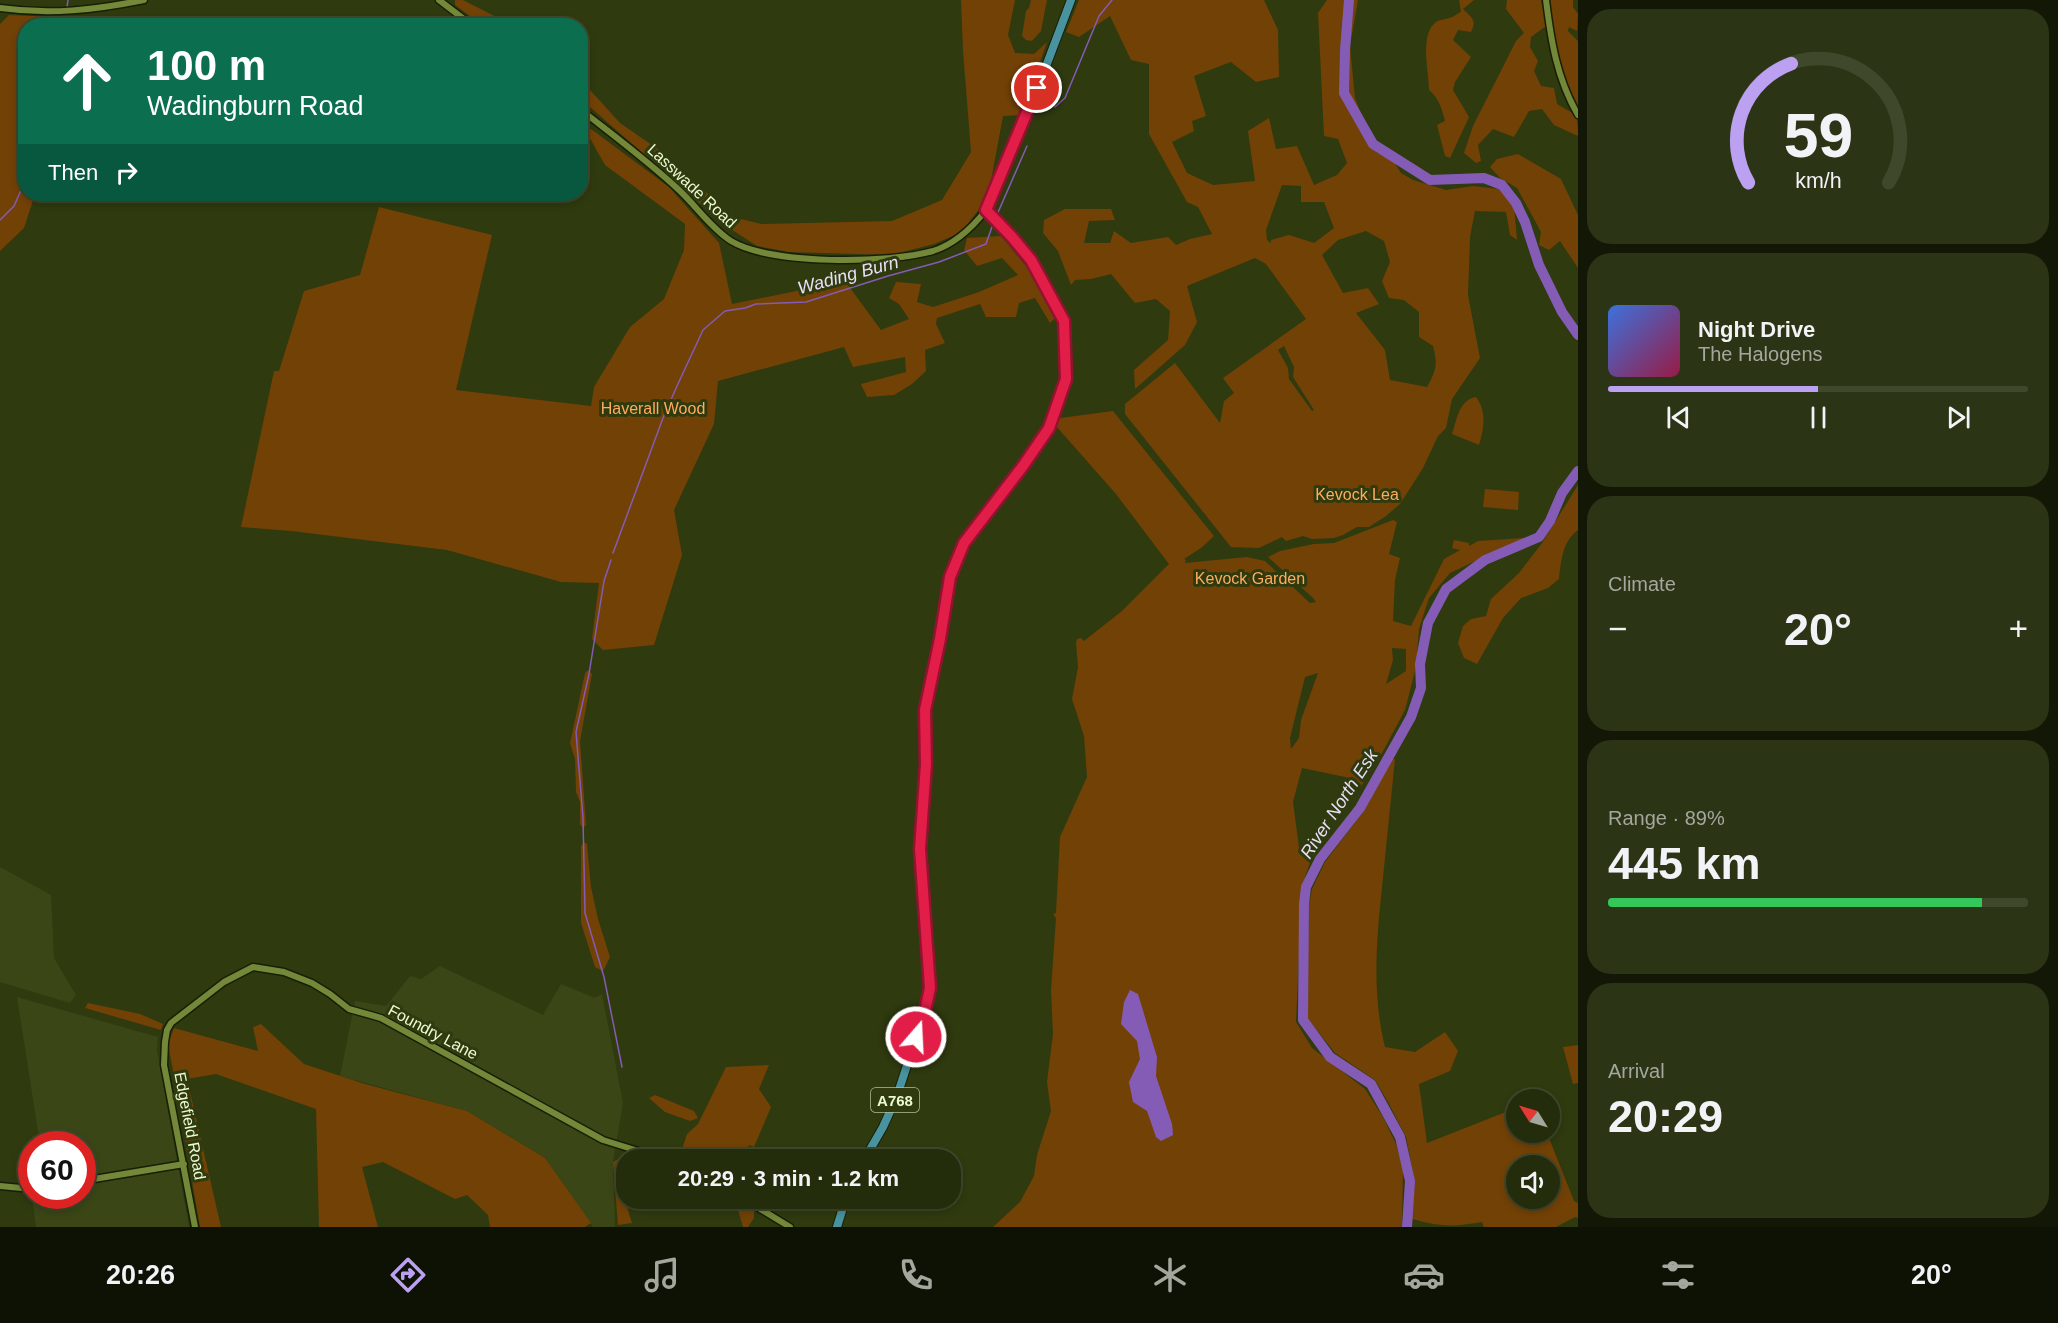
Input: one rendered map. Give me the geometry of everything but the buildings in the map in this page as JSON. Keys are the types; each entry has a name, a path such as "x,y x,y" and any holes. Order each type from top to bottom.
{"main road":[{"name":"Lasswade Road","path":"992,216 1071,0"},
{"name":"A768","path":"870,1149 890,1113 923,1020 930,988 920,849 926,764 925,710 950,577 964,543 1049,428 1066,379 1064,321 1031,260 992,216"},
{"path":"837,1227 843,1209"}],"street":[{"path":"0,8 32,12 66,12 105,8 144,0"},
{"path":"439,0 463,18"},
{"path":"1546,0 1557,71 1566,95 1578,115"},
{"name":"Lasswade Road","path":"588,115 680,191 709,222 729,239 758,252 806,258 881,259 934,251 992,216"},
{"name":"Foundry Lane","path":"167,1030 171,1023 195,1004 241,972 254,967 284,972 312,983 349,1009 381,1018 603,1140 632,1149"},
{"name":"Edgefield Road","path":"167,1030 164,1065 180,1165 195,1227"},
{"path":"96,1179 180,1165"},
{"path":"0,1186 18,1188"},
{"path":"760,1209 790,1227"}],"shaded area":[{"path":"0,867 51,895 54,958 76,995 70,1003 0,982"},
{"path":"440,966 543,1015 561,984 595,998 602,994 623,1103 613,1162 615,1227 593,1227 545,1158 467,1111 340,1076 355,1001 386,1006 410,976 421,979"},
{"path":"1130,990 1138,994 1157,1057 1156,1076 1172,1124 1173,1135 1161,1141 1156,1137 1147,1111 1133,1102 1129,1082 1140,1059 1137,1041 1121,1024 1124,1002"},
{"path":"17,997 158,1037 157,1050 189,1227 36,1227 34,1209 96,1209 96,1131 38,1131"}],"green space":[{"path":"455,0 463,0 498,18 473,18 455,5"},
{"path":"961,0 1015,0 1008,35 1015,53 1034,54 1047,42 1022,115 1003,116 988,197 962,232 934,244 891,255 789,252 757,246 723,224 588,105 588,88 620,123 662,152 733,217 761,224 892,221 942,200 971,152"},
{"path":"1031,0 1047,0 1041,31 1032,41 1022,36 1026,11"},
{"name":"Kevock Lea","path":"1079,0 1264,0 1278,30 1279,77 1256,82 1231,62 1194,76 1206,116 1192,121 1194,131 1172,142 1187,173 1213,185 1255,181 1248,131 1269,118 1276,149 1297,146 1314,185 1337,175 1347,163 1338,139 1324,136 1318,13 1327,0 1358,0 1350,46 1355,98 1376,152 1394,162 1401,173 1413,180 1446,190 1473,186 1499,189 1514,205 1517,240 1510,235 1506,212 1475,211 1470,237 1468,295 1480,358 1452,399 1446,428 1438,436 1423,468 1400,504 1369,527 1357,527 1334,538 1312,539 1303,536 1286,541 1282,537 1259,548 1231,547 1125,414 1125,404 1175,363 1220,423 1224,401 1234,393 1223,378 1306,319 1266,264 1255,258 1187,286 1197,322 1185,345 1135,389 1134,370 1168,340 1170,311 1156,299 1135,303 1111,274 1075,280 1071,285 1058,251 1043,233 1044,220 1065,209 1111,209 1115,220 1089,221 1084,243 1110,243 1114,231 1131,243 1168,237 1176,245 1212,234 1198,207 1187,202 1149,134 1149,64 1131,60 1110,16 1079,37 1066,32","holes":["1282,185 1301,186 1301,202 1324,202 1334,228 1314,243 1289,235 1271,240 1271,243 1267,240 1266,230","1366,231 1384,241 1390,262 1382,281 1389,298 1404,300 1419,312 1419,337 1433,346 1435,367 1427,387 1390,380 1385,350 1356,313 1379,304 1368,288 1343,293 1322,255 1338,240","1284,346 1294,367 1293,377 1314,410 1312,411 1289,379 1288,368 1278,350"]},
{"path":"1459,0 1474,0 1463,9 1473,22 1471,32 1458,30 1453,40 1471,57 1455,82 1453,90 1469,117 1450,158 1445,156 1437,125 1445,121 1443,112 1438,100 1429,90 1426,44 1431,28 1436,22 1451,18 1461,12"},
{"path":"1507,0 1541,0 1546,26 1531,37 1530,47 1538,61 1534,71 1541,86 1554,88 1557,104 1575,115 1578,136 1554,125 1542,109 1529,111 1514,137 1493,129 1478,145 1481,161 1476,163 1464,153 1473,126 1516,41 1524,33 1506,9"},
{"path":"1550,0 1573,0 1573,7 1578,14 1577,31 1569,27 1568,31 1578,41 1578,108 1559,56"},
{"path":"9,15 57,18 18,18 18,201 33,201 24,228 0,251 0,24"},
{"name":"Haverall Wood","path":"591,129 669,187 719,243 732,304 845,281 881,330 909,319 899,304 889,298 896,282 921,284 917,302 933,307 979,292 1018,275 1002,258 977,266 964,250 967,238 1001,236 1030,271 1055,318 1050,323 1035,298 1019,303 1016,317 986,317 980,304 937,318 936,324 945,343 925,350 926,371 912,384 894,395 867,397 861,384 906,372 905,357 853,367 844,347 718,381 714,424 674,510 682,555 654,645 603,650 592,639 599,583 561,582 447,550 241,527 274,371 279,371 304,291 360,275 379,207 492,235 456,390 591,406 594,387 630,327 664,299 684,250 685,224 605,165 588,132"},
{"path":"1518,154 1561,179 1578,215 1578,268 1560,241 1549,250 1539,245 1541,232 1517,188 1500,178 1490,167 1497,159"},
{"path":"1476,397 1482,408 1484,420 1479,445 1452,434 1462,406"},
{"name":"Kevock Garden","path":"1113,411 1214,536 1184,559 1185,563 1247,557 1265,561 1310,603 1316,602 1268,557 1280,551 1314,544 1334,543 1393,520 1397,522 1389,554 1400,558 1395,580 1393,621 1411,626 1444,559 1460,550 1452,548 1454,540 1469,543 1469,546 1478,541 1524,538 1450,573 1429,598 1419,629 1416,667 1405,710 1360,788 1350,778 1302,768 1293,802 1300,855 1315,849 1302,885 1296,1022 1312,1048 1365,1089 1383,1117 1396,1144 1403,1170 1402,1227 993,1227 1020,1202 1034,1176 1037,1155 1051,1111 1047,1082 1053,1034 1051,990 1056,918 1053,914 1056,913 1060,837 1087,777 1084,736 1072,699 1078,667 1077,639 1081,638 1084,641 1122,611 1169,564 1116,494 1056,426 1060,418","holes":["1392,648 1406,649 1406,671 1386,684 1393,660","1318,673 1301,720 1299,738 1291,749 1290,738 1305,677"]},
{"path":"1578,485 1578,530 1565,546 1559,579 1548,588 1521,598 1503,618 1477,664 1464,658 1458,643 1463,626 1471,619 1486,616 1491,599 1519,573 1542,543"},
{"path":"1485,489 1519,492 1518,510 1483,507"},
{"path":"588,670 592,674 580,741 586,825 583,828 580,824 580,802 576,792 575,759 570,743 585,673"},
{"path":"1392,759 1395,759 1376,963 1378,1005 1385,1047 1415,1052 1445,1032 1458,1051 1450,1071 1419,1084 1427,1143 1506,1112 1506,1143 1551,1143 1556,1155 1506,1155 1506,1209 1560,1209 1560,1166 1574,1201 1578,1203 1578,1218 1575,1217 1556,1227 1484,1227 1482,1222 1447,1225 1412,1219 1414,1178 1406,1137 1388,1102 1375,1080 1335,1053 1308,1019 1309,905 1312,889 1325,862 1363,812"},
{"path":"584,842 587,844 591,887 598,919 610,957 603,971 595,967 581,923 581,846"},
{"path":"88,1003 140,1014 163,1024 161,1030 85,1008"},
{"path":"261,1024 304,1064 365,1084 467,1111 545,1158 591,1223 585,1227 490,1227 488,1215 467,1195 455,1199 383,1162 362,1167 378,1227 319,1227 316,1109 216,1074 175,1081 168,1044 174,1028 258,1051 253,1027"},
{"path":"1578,1045 1578,1083 1573,1084 1563,1047"},
{"path":"769,1065 759,1089 771,1107 754,1147 749,1145 748,1149 682,1149 687,1134 698,1124 726,1067"},
{"path":"175,1082 188,1083 221,1227 200,1227"},
{"path":"655,1095 694,1111 698,1118 690,1121 665,1112 649,1098"},
{"path":"616,1160 616,1200 613,1162"},
{"path":"617,1209 628,1209 632,1223 618,1225"},
{"path":"738,1209 752,1209 754,1218 748,1227 743,1227"}],"waterway":[{"path":"67,7 68,0"},
{"name":"Wading Burn","path":"1055,107 1065,98 1099,16 1112,0"},
{"name":"River North Esk","path":"1349,0 1344,93 1373,144 1430,180 1484,178 1502,185 1516,203 1525,222 1539,265 1562,312 1578,335"},
{"name":"Wading Burn","path":"996,217 1027,146"},
{"path":"0,220 14,206 18,197"},
{"name":"Wading Burn","path":"613,553 663,418 703,330 725,311 756,304 806,302 939,262 986,244 994,221"},
{"name":"River North Esk","path":"1407,1227 1410,1181 1400,1137 1371,1084 1330,1057 1303,1020 1306,887 1320,859 1360,808 1411,717 1421,688 1420,664 1428,623 1446,589 1485,560 1539,537 1550,521 1562,493 1578,471"},
{"path":"611,560 604,581 589,674 576,732 583,818 585,913 604,977 622,1067"}],"route":[{"path":"916,1037 923,1020 930,988 920,849 926,764 925,710 950,577 964,543 1049,428 1066,379 1064,321 1031,260 986,210 1025,122 1037,88"}]}
